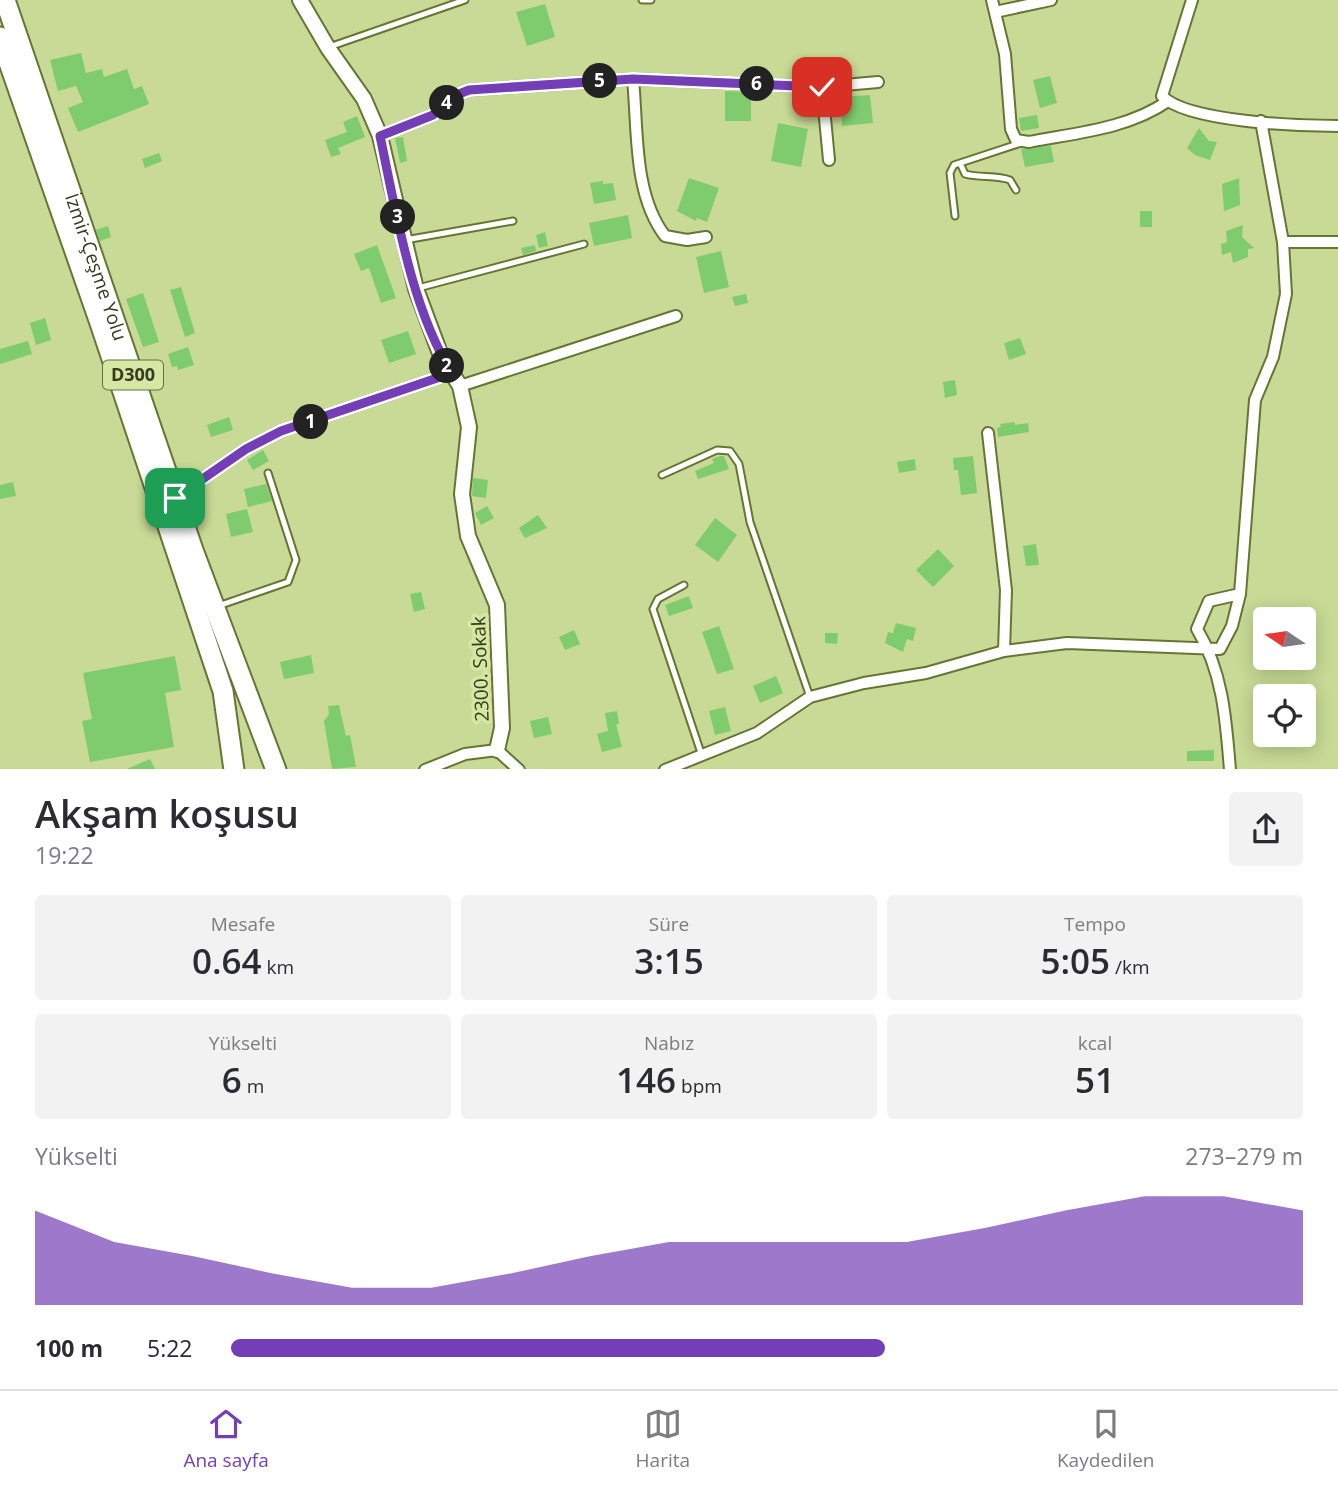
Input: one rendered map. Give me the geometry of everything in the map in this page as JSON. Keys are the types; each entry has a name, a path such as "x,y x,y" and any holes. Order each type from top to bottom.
{"highway":[{"name":"İzmir-Çeşme Yolu","path":"5,0 175,498 276,769"},
{"name":"İzmir-Çeşme Yolu","path":"0,37 100,323 223,691 234,769"}],"street":[{"name":"2300. Sokak","path":"300,0 328,48 364,99 380,136 416,289 441,356 460,386 469,427 462,494 468,536 497,605 502,728 497,750"},
{"path":"992,0 1005,54 1011,129 1013,137 1022,142 1123,123 1153,112 1165,99 1192,0"},
{"path":"995,12 1051,0"},
{"path":"380,136 433,115 454,96 469,90 633,79 822,87 878,82"},
{"path":"633,79 645,199 652,219 665,236 687,240 706,236"},
{"path":"822,87 828,160"},
{"path":"1165,99 1189,111 1261,121 1338,126"},
{"path":"665,769 757,733 810,698 864,683 926,673 1004,651 1067,643 1220,649 1226,643 1240,594 1255,400 1273,357 1286,294 1283,242 1261,121"},
{"path":"1283,242 1338,242"},
{"path":"460,386 676,316"},
{"path":"175,498 246,449 281,431 452,373"},
{"path":"988,433 1006,590 1004,651"},
{"path":"1230,769 1224,699 1209,648 1197,629 1209,601 1240,594"},
{"path":"425,769 465,754 497,750 519,769"}],"lane":[{"path":"328,48 465,0"},
{"path":"642,0 651,0"},
{"path":"955,216 950,173 960,163 1022,142"},
{"path":"960,163 965,174 978,178 1002,177 1010,180 1016,190"},
{"path":"404,240 513,221"},
{"path":"416,289 584,244"},
{"path":"662,475 717,450 730,451 739,464 750,522 810,698"},
{"path":"215,607 288,582 294,572 296,560 268,473"},
{"path":"684,585 658,599 653,609 701,753"}],"building":[{"path":"545,4 555,37 527,46 516,12"},
{"path":"81,53 86,73 102,69 104,77 127,69 134,89 142,86 149,104 78,132 68,108 83,102 76,86 58,91 50,60"},
{"path":"1050,76 1057,103 1040,108 1033,80"},
{"path":"725,91 751,92 751,121 725,121"},
{"path":"870,95 873,123 842,126 840,97"},
{"path":"1037,115 1039,128 1021,131 1019,118"},
{"path":"357,116 365,137 338,148 341,154 331,157 325,140 347,132 343,122"},
{"path":"778,123 808,129 801,167 771,161"},
{"path":"1199,128 1209,141 1217,142 1210,160 1195,155 1187,148"},
{"path":"403,137 407,161 400,163 395,138"},
{"path":"1051,146 1054,162 1025,167 1021,149"},
{"path":"159,153 162,161 145,168 142,159"},
{"path":"689,178 719,188 707,222 697,218 696,221 677,211"},
{"path":"1239,178 1240,205 1224,211 1222,184"},
{"path":"603,181 603,184 613,183 616,200 594,204 590,183"},
{"path":"1140,211 1152,211 1152,227 1140,227"},
{"path":"628,215 632,238 594,246 589,223"},
{"path":"1243,225 1242,237 1254,248 1248,249 1248,257 1233,263 1231,252 1222,255 1221,244 1227,242 1226,231"},
{"path":"108,226 111,237 100,241 96,230"},
{"path":"545,232 548,246 539,248 536,235"},
{"path":"377,245 396,298 381,303 369,268 361,271 354,254"},
{"path":"535,245 536,251 523,255 521,248"},
{"path":"721,251 729,287 704,293 696,257"},
{"path":"181,287 195,333 185,337 170,290"},
{"path":"143,293 159,342 143,347 126,299"},
{"path":"746,294 748,303 735,306 732,297"},
{"path":"45,318 51,340 36,345 30,323"},
{"path":"408,331 416,354 389,363 381,340"},
{"path":"1020,338 1026,354 1009,360 1004,343"},
{"path":"28,341 32,354 0,364 0,349"},
{"path":"188,347 194,365 178,370 177,366 172,367 168,354"},
{"path":"955,380 957,395 945,398 943,382"},
{"path":"229,417 233,430 211,437 207,425"},
{"path":"1015,422 1015,425 1028,423 1029,432 998,437 997,428 1001,427 1000,424"},
{"path":"263,450 269,461 253,470 247,460"},
{"path":"724,456 729,469 698,479 695,471 714,463 712,459"},
{"path":"973,456 977,493 961,495 958,470 954,470 953,458"},
{"path":"915,459 916,470 899,473 897,462"},
{"path":"473,478 488,480 486,498 472,496"},
{"path":"13,482 16,496 0,499 0,485"},
{"path":"266,484 272,501 248,507 244,489"},
{"path":"487,506 494,518 481,525 475,513"},
{"path":"247,509 253,532 231,537 226,514"},
{"path":"538,515 547,528 525,538 519,528"},
{"path":"715,518 737,535 718,562 695,545"},
{"path":"1036,544 1039,565 1026,566 1023,546"},
{"path":"938,549 954,566 933,587 916,570"},
{"path":"421,592 425,609 414,612 410,594"},
{"path":"689,596 693,608 669,616 665,605"},
{"path":"896,623 916,628 913,641 907,639 903,652 885,643 888,632 893,633"},
{"path":"719,626 734,669 717,674 702,632"},
{"path":"574,630 580,644 565,650 559,637"},
{"path":"825,633 838,633 837,644 825,643"},
{"path":"311,655 314,673 284,679 280,662"},
{"path":"175,656 181,690 165,693 174,747 90,762 82,721 92,719 83,673"},
{"path":"776,676 783,693 760,703 753,686"},
{"path":"339,705 346,736 350,735 356,767 332,769 324,721 329,714 328,706"},
{"path":"725,707 731,731 715,735 709,711"},
{"path":"617,711 619,724 616,724 622,747 602,752 597,734 608,731 605,713"},
{"path":"548,717 552,734 534,738 530,721"},
{"path":"1214,750 1214,761 1187,761 1187,751"},
{"path":"150,759 155,769 127,769"}],"route":[{"path":"175,498 246,449 281,431 452,373 441,356 416,289 380,136 433,115 454,96 469,90 633,79 822,87"}]}
